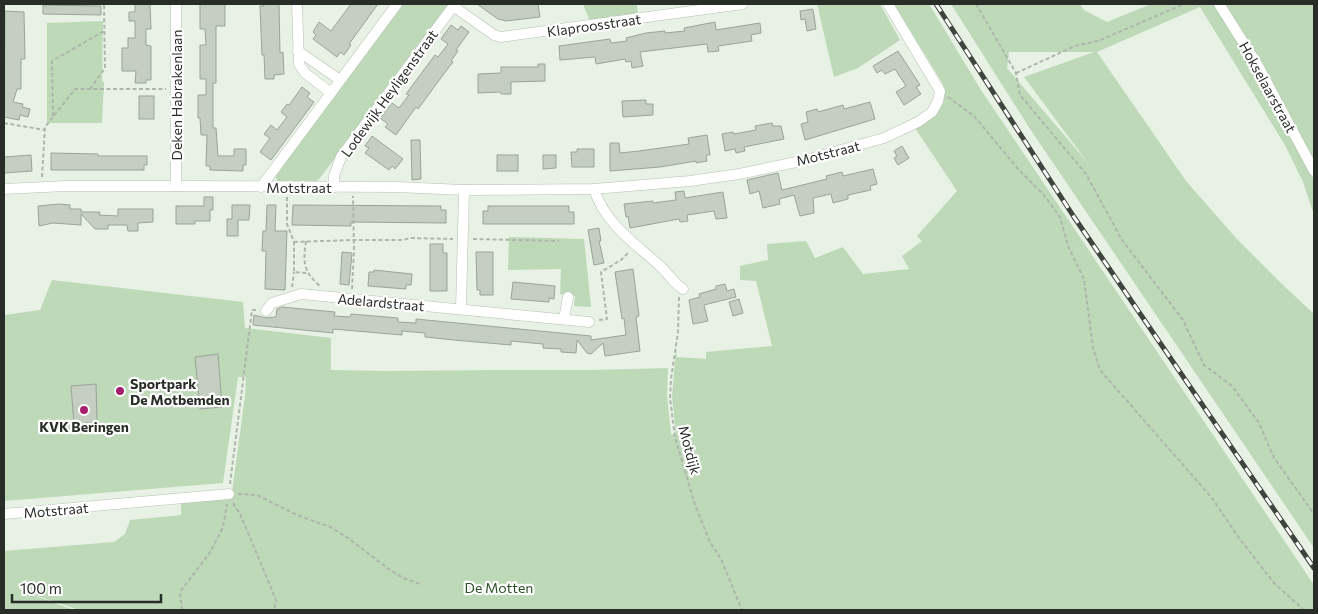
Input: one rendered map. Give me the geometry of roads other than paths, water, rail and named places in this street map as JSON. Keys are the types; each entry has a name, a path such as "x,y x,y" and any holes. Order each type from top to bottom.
{"street":[{"name":"Deken Habrakenlaan","path":"176,4 176,186"},
{"path":"296,4 298,50 301,68 331,92"},
{"path":"261,187 397,4"},
{"name":"Klaproosstraat","path":"454,5 494,35 507,37 743,4"},
{"name":"Motstraat","path":"4,189 176,186 464,190 594,189 690,181 739,174 845,150 884,138 918,122 932,112 938,101 940,91 888,4"},
{"name":"Hokselaarstraat","path":"1219,4 1257,64 1314,171"},
{"name":"Lodewijk Heyligenstraat","path":"334,187 334,176 341,157 454,5"},
{"path":"298,50 340,80"},
{"path":"594,189 598,204 607,215 635,244 664,268 679,286"},
{"path":"461,309 464,190"},
{"name":"Adelardstraat","path":"266,311 272,302 301,294 589,322"},
{"path":"564,319 568,297"},
{"name":"Motstraat","path":"4,514 228,494"}],"railway":[{"path":"936,4 1074,217 1314,568"}],"place":[{"name":"Sportpark De Motbemden","path":"120,391"},
{"name":"KVK Beringen","path":"84,410"}],"park label":[{"name":"De Motten","path":"499,587"}]}
